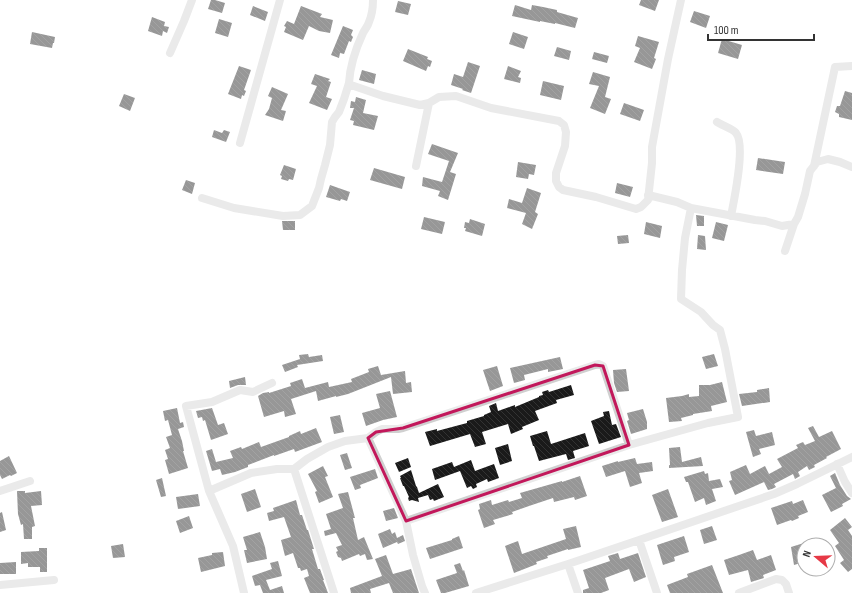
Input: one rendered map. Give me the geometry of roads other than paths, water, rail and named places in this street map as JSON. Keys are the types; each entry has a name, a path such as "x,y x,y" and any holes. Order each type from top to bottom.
{"street":[{"path":"170,53 192,0"},
{"path":"240,143 280,0"},
{"path":"202,198 234,208 283,216 300,215 312,206 319,188 330,145 332,122 339,112 344,99 354,56 363,32 369,23 373,10 373,0"},
{"path":"349,82 351,85 383,96 420,105 429,103 439,97 456,96 491,108 559,121 564,125 566,132 565,146 556,173 556,181 559,188 636,209 641,207 648,200 652,163 652,147 668,59 681,0"},
{"path":"814,166 835,67 852,66"},
{"path":"416,166 429,103"},
{"path":"717,122 736,132 740,142 738,172 731,216"},
{"path":"785,251 803,201 810,171 817,162 828,159 852,167"},
{"path":"648,196 677,202 691,208 765,221 782,226 794,224"},
{"path":"406,521 629,445 708,422 738,417 720,330 701,312 681,299 685,238 691,208"},
{"path":"209,491 251,473 277,469 294,469 328,446 345,441 368,438 382,429 403,428 599,364 603,366 629,445"},
{"path":"244,593 233,546 209,491 186,406 212,402 240,390 253,392 272,383"},
{"path":"368,438 406,521 413,555 425,593"},
{"path":"476,593 568,564 774,494 852,457"},
{"path":"837,464 852,493"},
{"path":"294,469 334,593"},
{"path":"0,491 30,481"},
{"path":"639,540 657,593"},
{"path":"568,564 578,593"},
{"path":"739,593 776,579 782,580 786,584 789,593"},
{"path":"0,585 54,580"}]}
